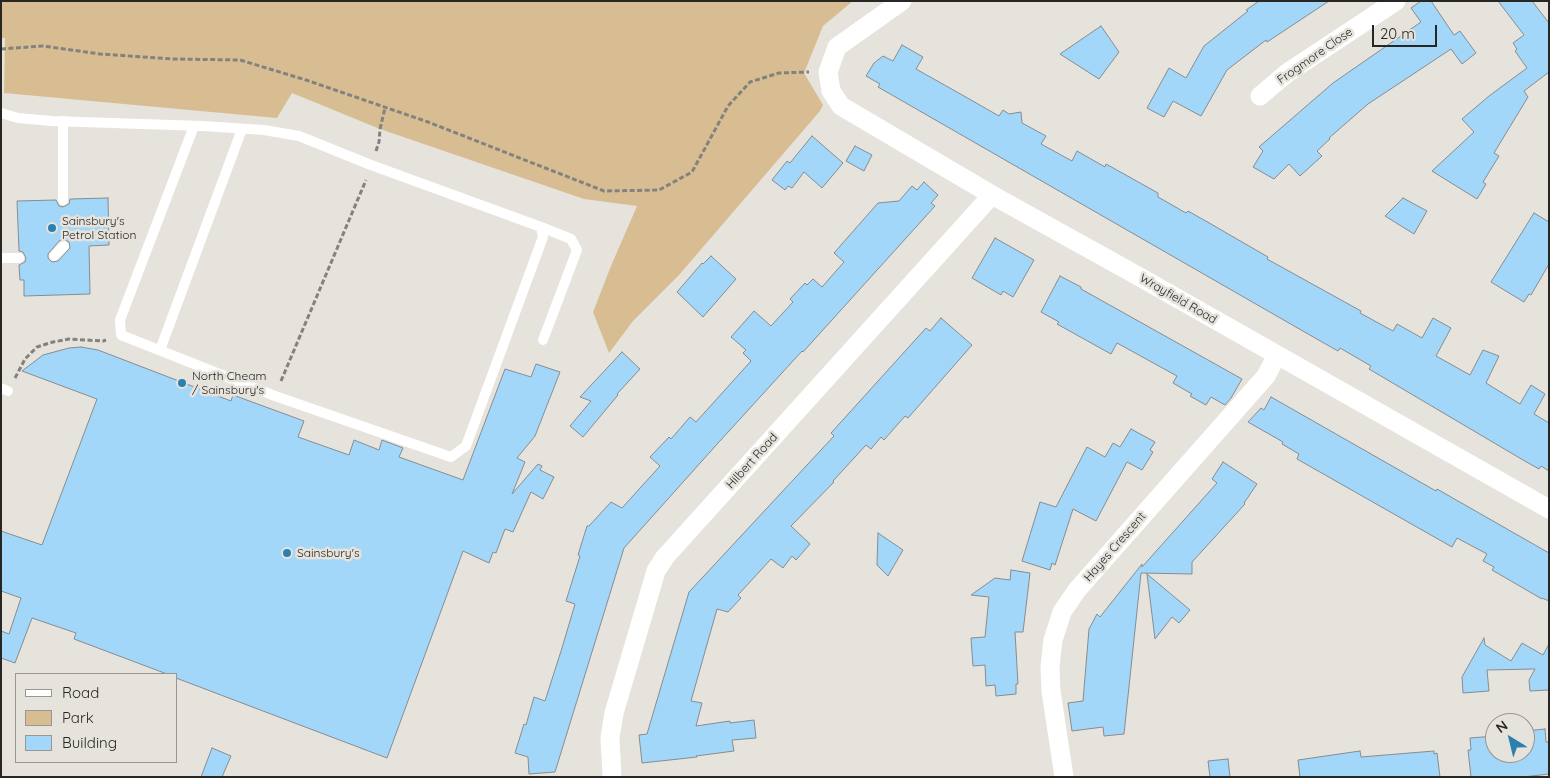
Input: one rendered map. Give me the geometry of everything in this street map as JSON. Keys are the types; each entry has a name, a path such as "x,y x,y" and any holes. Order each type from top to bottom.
{"street":[{"name":"Wrayfield Road","path":"902,1 837,47 828,72 831,91 841,106 992,195 1549,509"},
{"name":"Frogmore Close","path":"1260,96 1287,73 1396,1"},
{"name":"Hilbert Road","path":"612,777 610,738 614,713 656,572 666,558 992,195"},
{"name":"Hayes Crescent","path":"1064,777 1051,691 1050,667 1053,640 1062,612 1076,590 1266,376 1277,356"}],"lane":[{"path":"1,113 18,118 63,122 264,130 299,136 371,165 541,226 571,239 577,250 543,340"},
{"path":"63,122 63,200"},
{"path":"194,126 120,320 121,335 275,396 451,456 466,446 543,237 541,226"},
{"path":"160,350 242,129"},
{"path":"54,256 64,246"},
{"path":"1,258 19,258"}],"path":[{"path":"1,49 43,46 100,54 174,59 240,60 306,80 428,122 604,192 660,190 692,172 728,106 750,82 779,74 799,73"},
{"path":"379,142 385,108"},
{"path":"275,396 368,174"},
{"path":"5,390 25,358 37,347 69,340 103,341 121,335"}],"green space":[{"path":"1,1 853,1 823,26 804,73 823,105 820,111 679,275 633,321 609,353 593,312 637,206 584,199 380,129 292,93 277,118 4,93 5,38 1,38"}],"building":[{"path":"1259,1 1329,1 1267,42 1266,40 1227,70 1201,116 1173,101 1164,117 1147,108 1169,68 1186,78 1204,46"},
{"path":"1421,1 1431,1 1454,35 1460,31 1476,53 1462,64 1451,49 1368,104 1329,138 1317,151 1322,156 1300,176 1289,164 1274,179 1253,167 1263,151 1259,147 1333,83 1421,22 1411,8"},
{"path":"1498,1 1532,1 1549,23 1549,72 1524,91 1528,97 1494,153 1499,156 1483,182 1486,184 1477,199 1432,171 1474,132 1462,119 1527,68 1515,51 1517,49 1513,43 1524,35"},
{"path":"1101,26 1119,52 1099,79 1060,54"},
{"path":"902,45 923,57 916,69 999,116 1003,110 1009,114 1021,112 1022,123 1046,136 1041,144 1072,161 1077,151 1105,167 1106,164 1158,193 1158,197 1186,213 1188,211 1211,224 1268,257 1267,259 1393,331 1397,324 1422,338 1433,318 1451,328 1436,356 1470,375 1483,350 1499,356 1486,383 1520,404 1531,385 1545,394 1534,414 1549,423 1549,471 1541,466 1539,469 1523,460 1369,369 1371,366 1340,348 1338,351 878,87 880,84 866,76 874,63 883,56 893,61"},
{"path":"812,136 843,163 822,188 804,172 792,188 788,186 785,190 772,180 787,161 790,163"},
{"path":"855,146 872,155 864,171 846,161"},
{"path":"924,182 938,195 931,203 935,206 624,548 555,772 529,774 528,757 515,753 534,697 545,701 562,648 575,604 566,601 587,526 611,502 622,508 660,466 650,457 669,437 671,439 690,417 696,422 751,361 743,353 746,350 731,337 754,311 771,326 793,302 790,299 805,283 807,285 813,279 822,287 844,262 834,253 878,203 899,201 912,186 917,190"},
{"path":"108,198 109,245 89,246 90,294 24,296 24,280 20,280 19,265 25,262 26,258 23,252 19,251 17,201 56,200 59,206 63,207 69,204 70,199","holes":["63,239 69,242 70,248 58,261 52,262 48,258 48,254 59,241"]},
{"path":"1403,198 1427,211 1414,234 1385,216"},
{"path":"1534,213 1549,222 1549,264 1531,295 1529,294 1524,302 1491,282"},
{"path":"995,238 1034,260 1013,297 1003,291 1001,295 972,278"},
{"path":"711,256 736,279 703,317 677,292 702,263"},
{"path":"1060,276 1242,379 1231,398 1225,405 1211,397 1206,405 1173,383 1177,376 1117,343 1111,354 1057,324 1059,322 1041,312"},
{"path":"941,318 972,345 908,418 905,416 884,440 881,437 871,449 866,445 834,482 791,526 810,544 796,560 792,556 783,568 771,559 738,595 741,598 728,612 717,609 691,701 702,703 696,726 754,720 756,738 732,740 734,751 642,763 639,735 647,734 689,592 834,436 831,433 926,328 930,331"},
{"name":"Sainsbury's","path":"81,347 98,350 231,401 233,395 304,421 298,437 349,455 354,440 379,450 382,440 403,448 399,457 463,480 505,369 531,377 536,364 560,372 535,436 517,458 525,462 512,494 538,464 542,466 540,470 554,477 543,499 531,492 513,532 505,529 496,553 493,552 489,563 463,551 387,758 178,679 178,673 164,673 74,639 76,633 32,618 15,663 1,658 1,631 9,634 21,598 1,591 1,531 42,545 97,399 22,371 43,355"},
{"path":"622,352 640,369 617,394 583,437 570,426 591,401 580,397"},
{"path":"1271,397 1549,553 1549,601 1542,599 1492,570 1494,567 1483,561 1487,554 1457,538 1452,547 1297,459 1299,454 1282,444 1283,442 1248,422 1261,408 1264,410"},
{"path":"1131,429 1155,442 1150,450 1153,452 1142,470 1127,462 1096,521 1073,509 1055,565 1052,563 1050,570 1022,561 1040,502 1056,507 1087,447 1105,457 1113,443 1120,447"},
{"path":"1223,462 1257,484 1245,504 1192,562 1192,574 1141,573 1124,734 1104,736 1103,727 1072,731 1068,703 1083,701 1089,629 1097,614 1100,617 1142,564 1142,567 1217,483 1212,479"},
{"path":"878,533 903,550 888,576 877,565"},
{"path":"1011,570 1030,573 1023,632 1015,632 1018,684 1016,684 1016,694 996,696 995,685 986,686 985,665 973,666 971,638 985,637 989,597 971,595 995,578 1010,580"},
{"path":"1147,574 1190,610 1179,623 1172,617 1155,639"},
{"path":"1484,638 1485,645 1511,661 1522,643 1543,655 1549,644 1549,690 1530,691 1529,680 1535,669 1487,670 1489,691 1463,693 1462,677"},
{"path":"1545,729 1546,742 1549,742 1549,774 1523,777 1471,777 1468,750 1471,750 1470,738 1485,737 1485,763 1535,763 1535,730"},
{"path":"212,748 231,756 222,777 201,777"},
{"path":"1360,751 1361,757 1434,751 1434,754 1437,753 1440,777 1300,777 1298,760"},
{"path":"1228,759 1230,777 1210,777 1208,761"}],"place":[{"name":"Sainsbury's Petrol Station","path":"52,228"},
{"name":"North Cheam / Sainsbury's","path":"182,383"},
{"name":"Sainsbury's","path":"287,553"}]}
